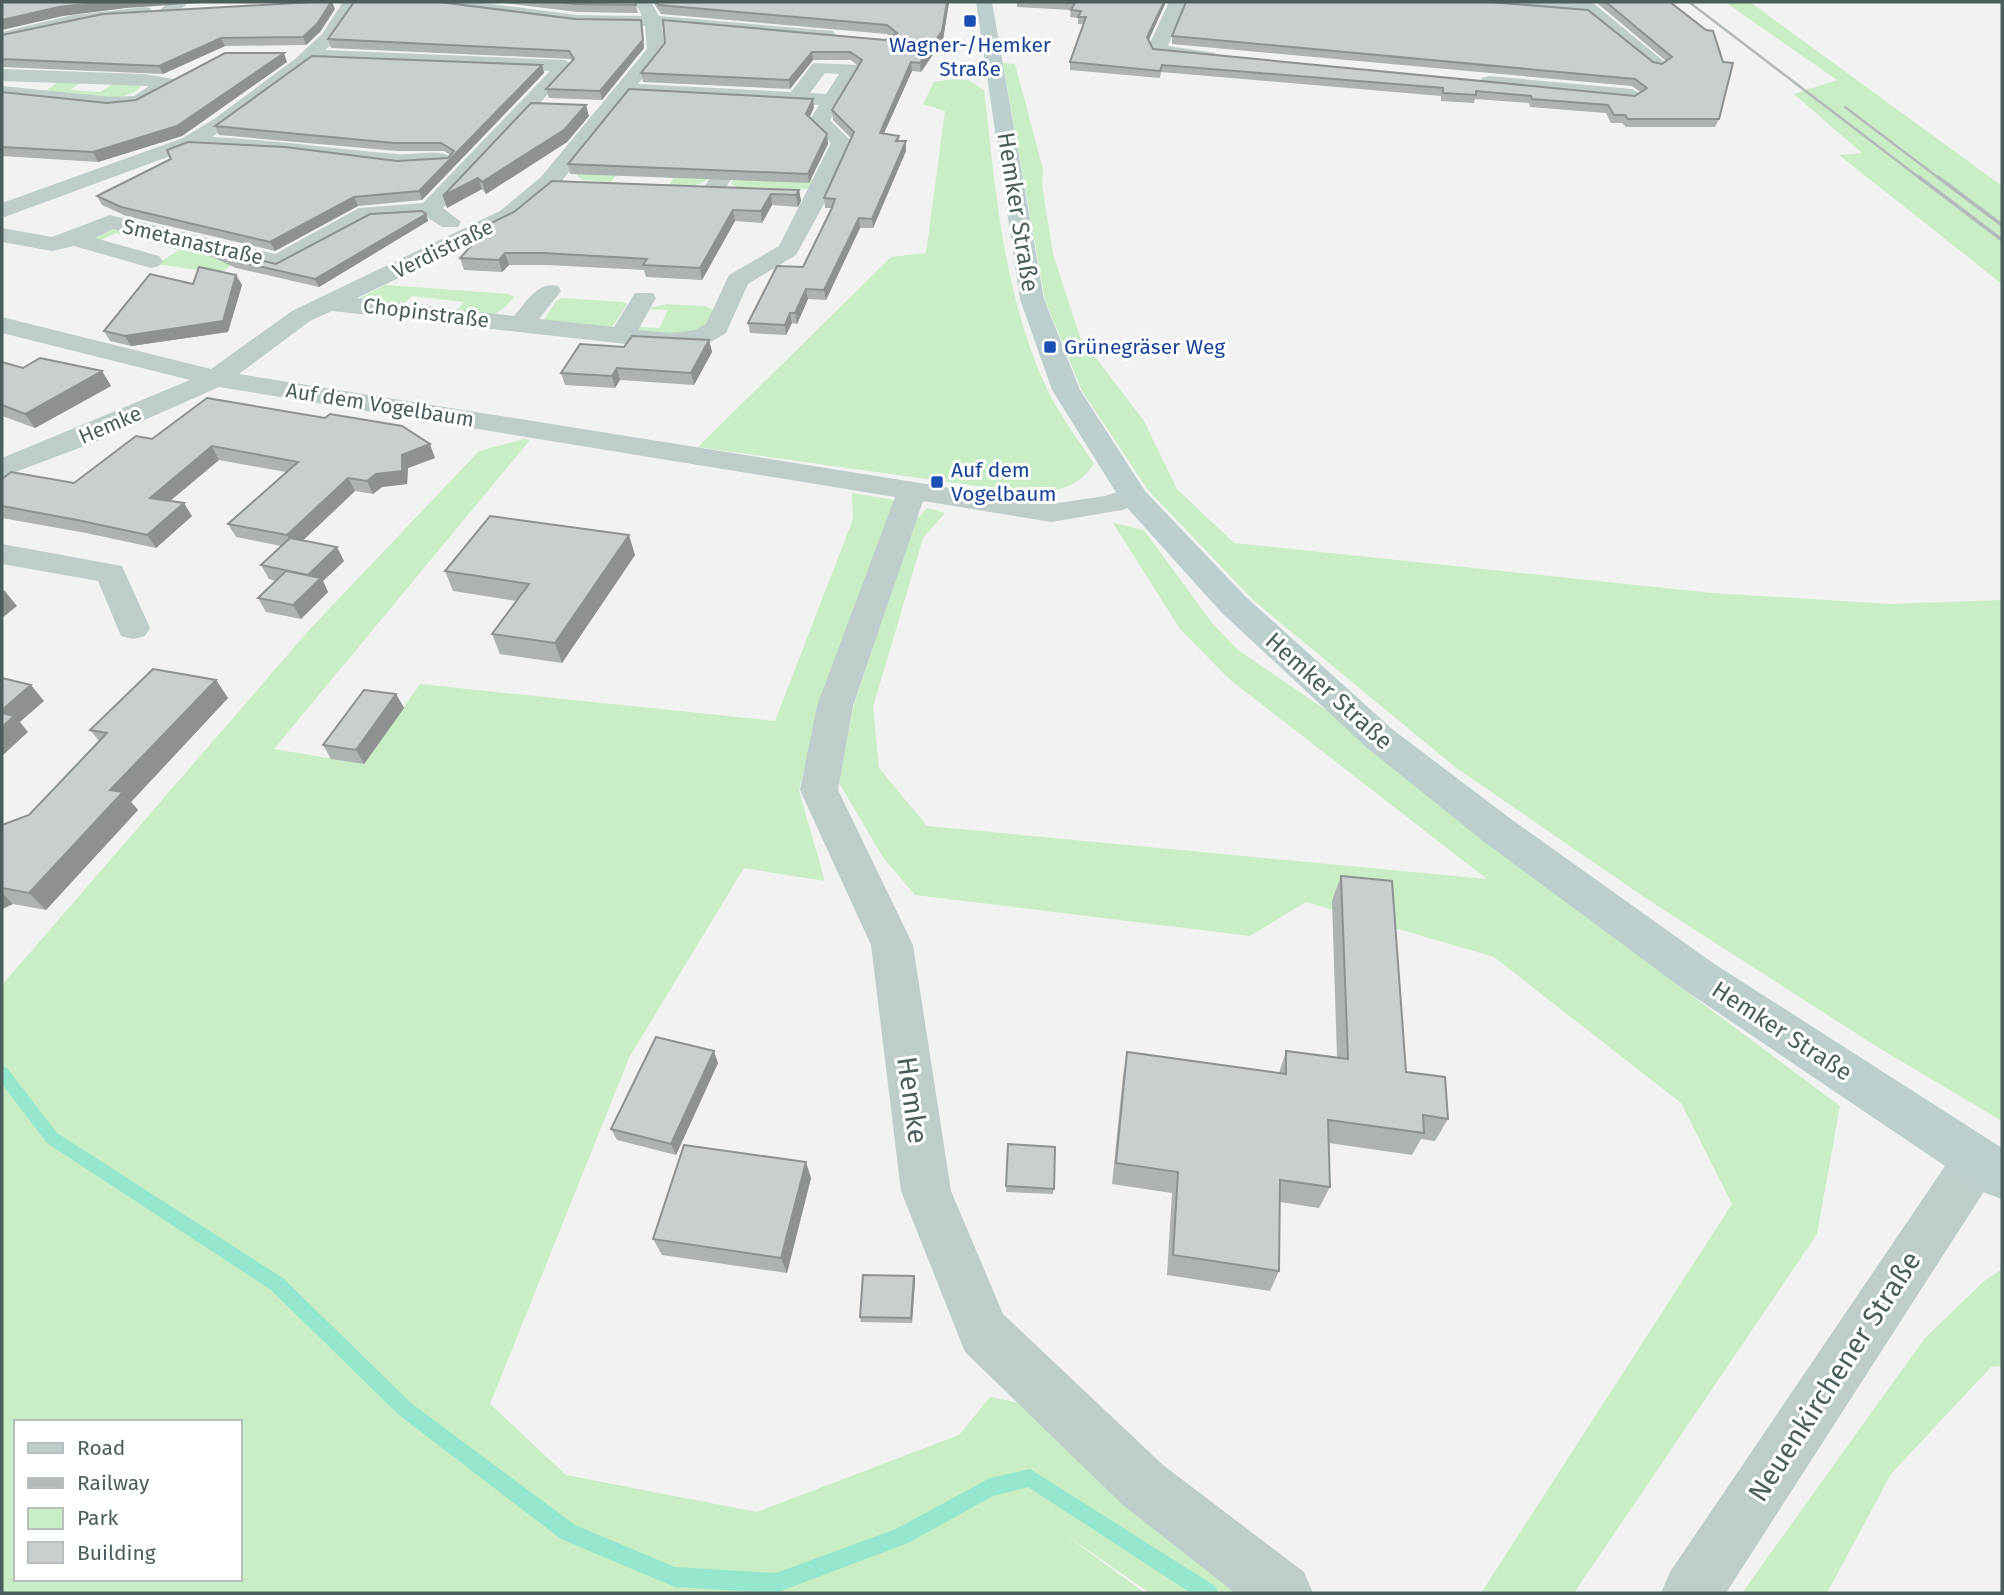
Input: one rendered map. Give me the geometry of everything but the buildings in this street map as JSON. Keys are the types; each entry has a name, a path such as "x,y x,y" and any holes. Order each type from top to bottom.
{"main road":[{"name":"Hemker Straße","path":"984,2 1032,299 1066,390 1133,496 1233,604 1379,738 1497,830 1698,976 1990,1168"}],"street":[{"path":"2,211 190,142 221,123 311,54 329,37 351,2"},
{"path":"439,2 501,4 577,20 648,12 674,20 847,37"},
{"path":"1177,2 1158,45 1161,51 1233,60"},
{"path":"1488,2 1586,6 1658,64"},
{"path":"2,37 73,20 180,7"},
{"path":"47,9 73,20"},
{"name":"Verdistraße","path":"216,378 301,316 472,236 508,216 549,182 656,50 648,12"},
{"path":"288,53 565,66 429,209 472,236"},
{"path":"627,89 829,100 851,69 871,56"},
{"path":"796,98 820,67 851,69"},
{"path":"2,75 167,83"},
{"path":"2,92 111,103 130,102 139,101 167,83 186,76"},
{"path":"28,94 57,78"},
{"path":"1467,80 1632,95"},
{"name":"Chopinstraße","path":"331,303 671,341 702,337 717,328 738,280 788,250 819,193 842,142 819,121 829,100"},
{"path":"528,106 555,107"},
{"path":"583,108 610,109"},
{"path":"221,123 299,128"},
{"path":"352,154 369,140"},
{"path":"190,142 289,147 400,161 444,160"},
{"path":"714,189 726,170"},
{"path":"549,182 576,183"},
{"path":"687,188 740,190"},
{"path":"793,192 819,193"},
{"name":"Smetanastraße","path":"2,235 52,244 74,239 110,222 278,262 367,213 429,209"},
{"name":"Smetanastraße","path":"74,239 151,261"},
{"name":"Chopinstraße","path":"522,324 549,291"},
{"path":"621,336 645,298"},
{"name":"Auf dem Vogelbaum","path":"2,325 216,378 1051,513 1111,504 1133,496"},
{"name":"Hemke","path":"2,468 85,436 216,378"},
{"name":"Hemke","path":"912,491 835,706 819,790 892,945 926,1191 984,1333 1143,1485 1283,1593"},
{"path":"2,554 111,572 133,628"},
{"name":"Neuenkirchener Straße","path":"1691,1593 1990,1168"}],"green space":[{"path":"1725,2 1750,2 2002,186 2002,284 1839,155 1862,153 1794,94 1837,80"},
{"path":"1003,63 1015,64 1043,169 1042,185 1053,254 1080,337 1144,421 1177,489 1234,543 1712,593 1890,604 2002,600 2002,1121 1879,1048 1650,901 1455,767 1254,601 1148,490 1082,391 1045,300"},
{"path":"968,80 984,90 1004,247 1022,324 1051,397 1094,464 1075,483 1034,494 698,447 891,257 926,253 945,111 923,104 934,82"},
{"path":"58,82 80,83 70,90 100,92 113,84 143,83 125,96 111,98 82,98 43,93"},
{"path":"585,165 714,172 700,184 689,186 669,185 674,178 617,174 611,182 582,180 577,175"},
{"path":"736,175 811,176 813,182 808,189 737,187 731,184"},
{"path":"115,228 240,259 220,273 157,264 179,250 116,233 97,242 91,240"},
{"path":"385,285 509,294 514,297 500,311 487,316 454,313 464,302 412,296 400,307 362,302 360,298"},
{"path":"562,298 627,304 611,329 542,323 556,301"},
{"path":"666,304 705,306 716,311 708,326 692,334 673,336 635,332 637,327 659,328 668,310 646,309"},
{"path":"524,439 530,440 274,749 364,764 420,684 775,721 853,519 852,493 895,500 820,704 799,791 825,881 744,868 630,1056 490,1404 566,1475 757,1512 959,1435 990,1397 1021,1403 1241,1593 1150,1593 1060,1531 1145,1593 2,1593 2,985 310,629 479,451"},
{"path":"927,508 945,513 923,538 873,707 879,768 927,826 1487,879 1229,679 1180,629 1113,523 1144,530 1212,623 1238,650 1342,721 1510,860 1840,1106 1817,1234 1574,1593 1481,1593 1732,1204 1681,1103 1494,957 1306,902 1250,936 915,895 884,859 839,783 853,708 915,521"},
{"path":"2002,1269 2002,1366 1991,1367 1891,1474 1827,1593 1742,1593 1925,1338 1983,1282"}],"waterway":[{"path":"2,1073 52,1138 277,1284 405,1409 568,1532 675,1577 776,1583 901,1536 990,1487 1030,1478 1208,1593"}],"railway":[{"path":"1689,2 1921,179"},
{"path":"1845,107 1940,179"},
{"path":"1919,177 2002,240"},
{"path":"1938,177 2002,225"}],"place":[{"name":"Wagner-/Hemker Straße","path":"970,21"},
{"name":"Grünegräser Weg","path":"1050,347"},
{"name":"Auf dem Vogelbaum","path":"937,482"}]}
